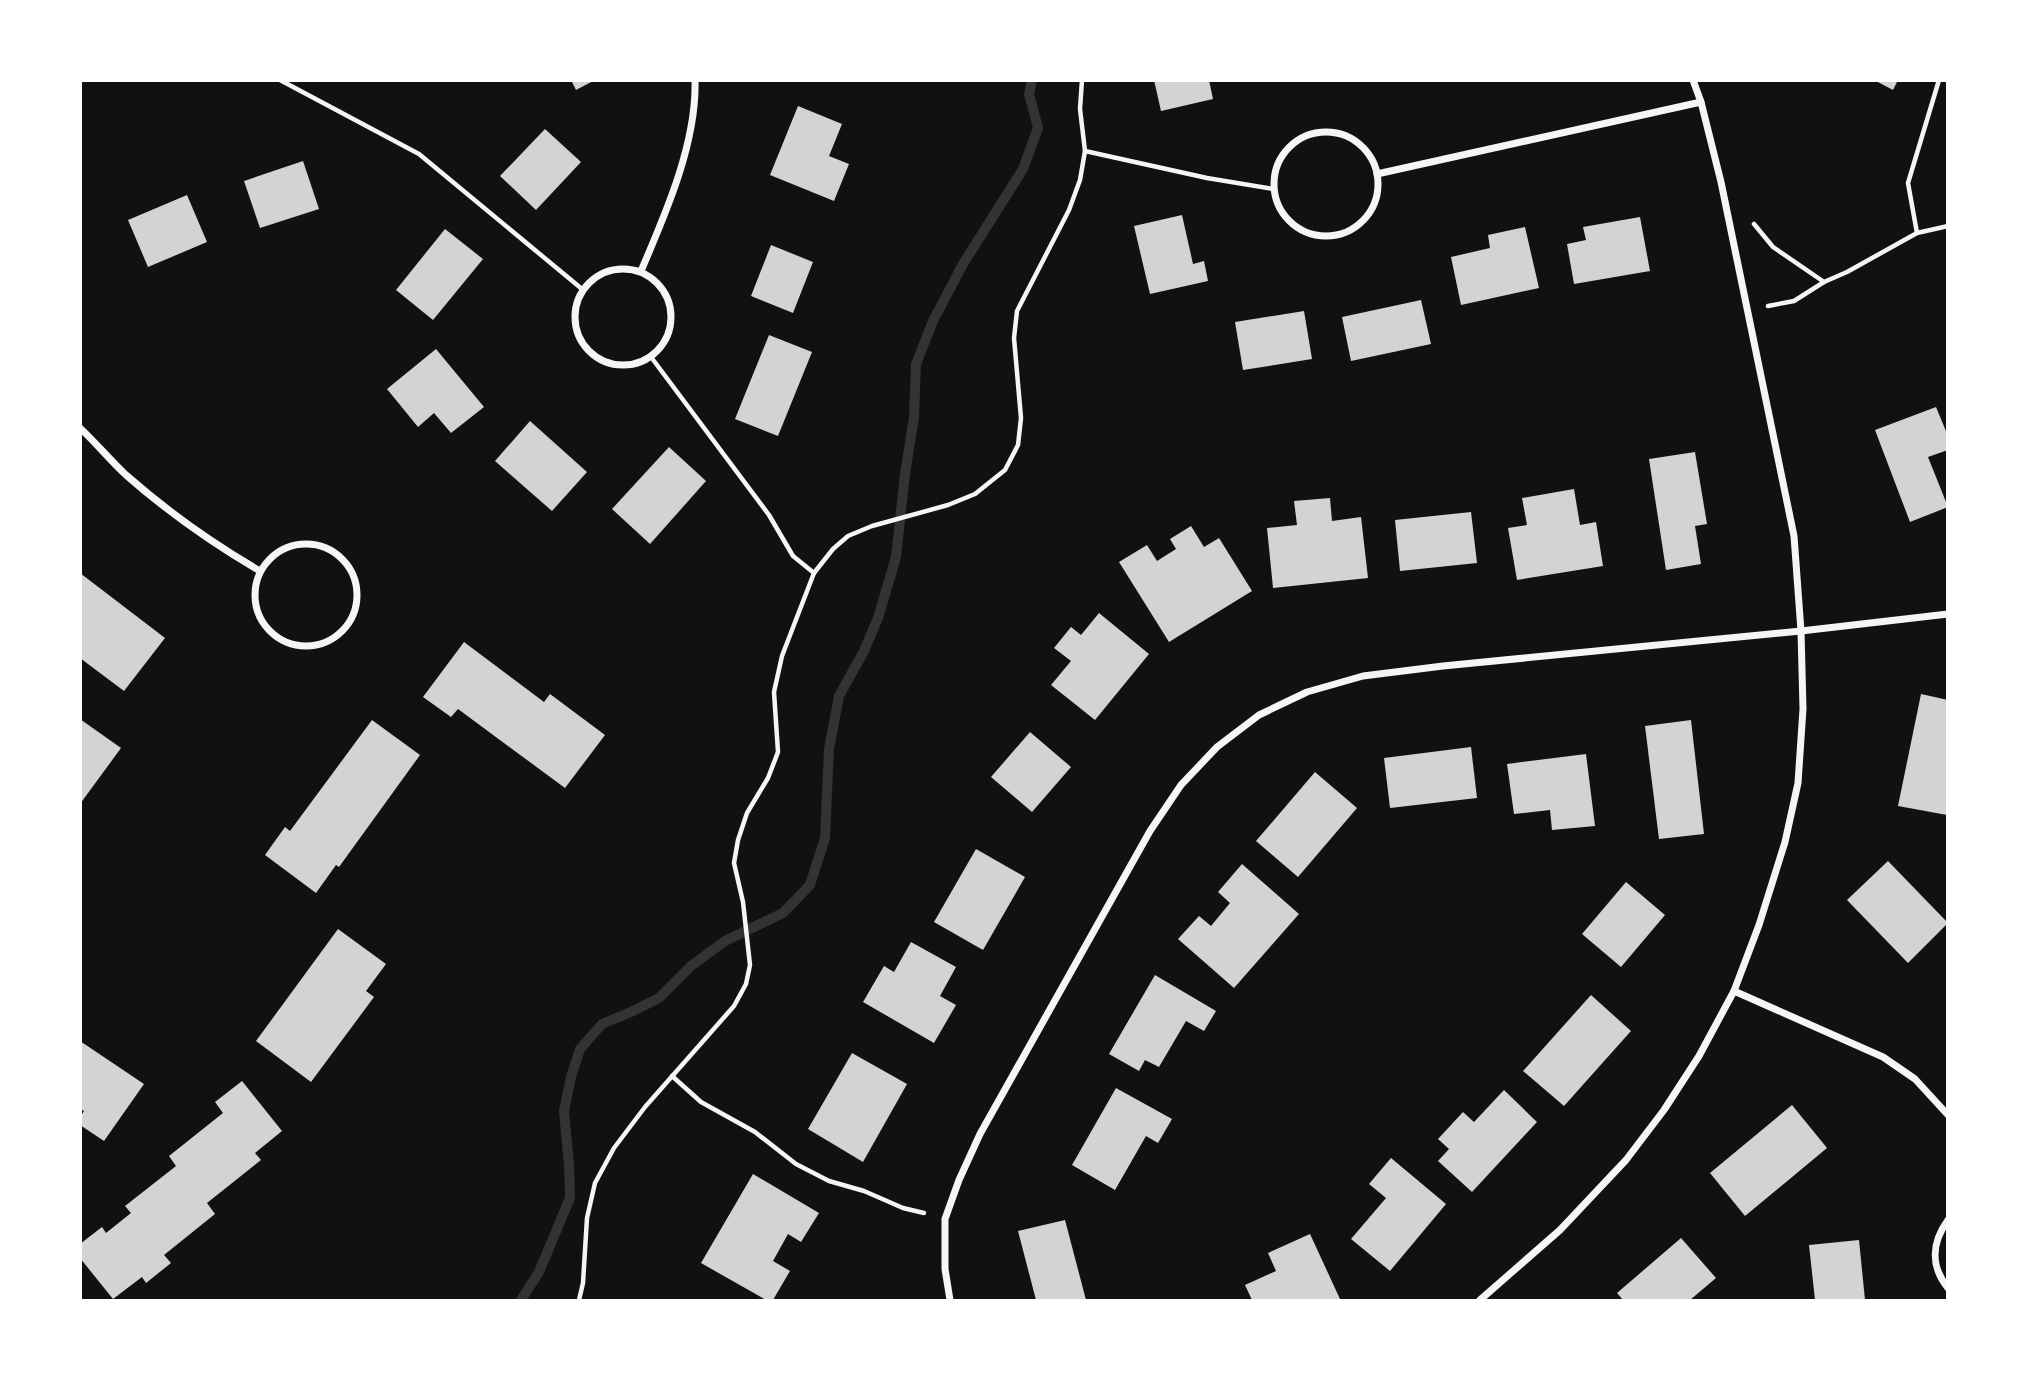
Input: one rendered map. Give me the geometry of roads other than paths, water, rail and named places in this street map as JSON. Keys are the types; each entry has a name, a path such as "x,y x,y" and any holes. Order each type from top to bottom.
{"street":[{"path":"641,271 675,187 688,138 696,92 695,80"},
{"path":"1480,1300 1560,1230 1626,1160 1664,1110 1699,1056 1734,991 1759,925 1781,854 1798,783 1803,709 1794,536 1721,182 1693,80"},
{"path":"1699,80 1701,102"},
{"path":"1377,174 1701,102"},
{"path":"1322,132 1340,134 1357,142 1370,156 1377,174 1377,194 1369,213 1350,230 1326,236 1307,233 1291,223 1279,206 1274,189 1276,169 1283,154 1293,144 1322,132"},
{"path":"620,268 641,271 657,282 666,295 671,310 671,327 664,343 651,357 634,364 619,365 597,358 581,342 575,323 575,307 582,289 598,275 609,271 620,268"},
{"path":"80,428 125,474 172,513 212,542 260,571"},
{"path":"306,544 327,548 342,558 352,570 358,602 352,619 339,636 323,645 301,648 282,641 269,631 256,611 254,591 260,571 276,553 290,546 306,544"},
{"path":"950,1300 945,1269 946,1219 959,1180 980,1133 1150,831 1181,785 1217,747 1258,715 1307,692 1363,676 1948,614"},
{"path":"1734,991 1883,1057 1915,1079 1948,1115"},
{"path":"1948,1220 1939,1232 1934,1248 1937,1271 1948,1287"}],"waterway":[{"path":"521,1300 539,1272 570,1198 564,1111 580,1049 602,1024 659,998 691,966 725,941 783,913 810,885 825,838 829,749 839,696 864,651 878,618 896,557 914,417 916,364 933,321 963,264 1023,169 1038,128 1029,94 1032,80"}]}
